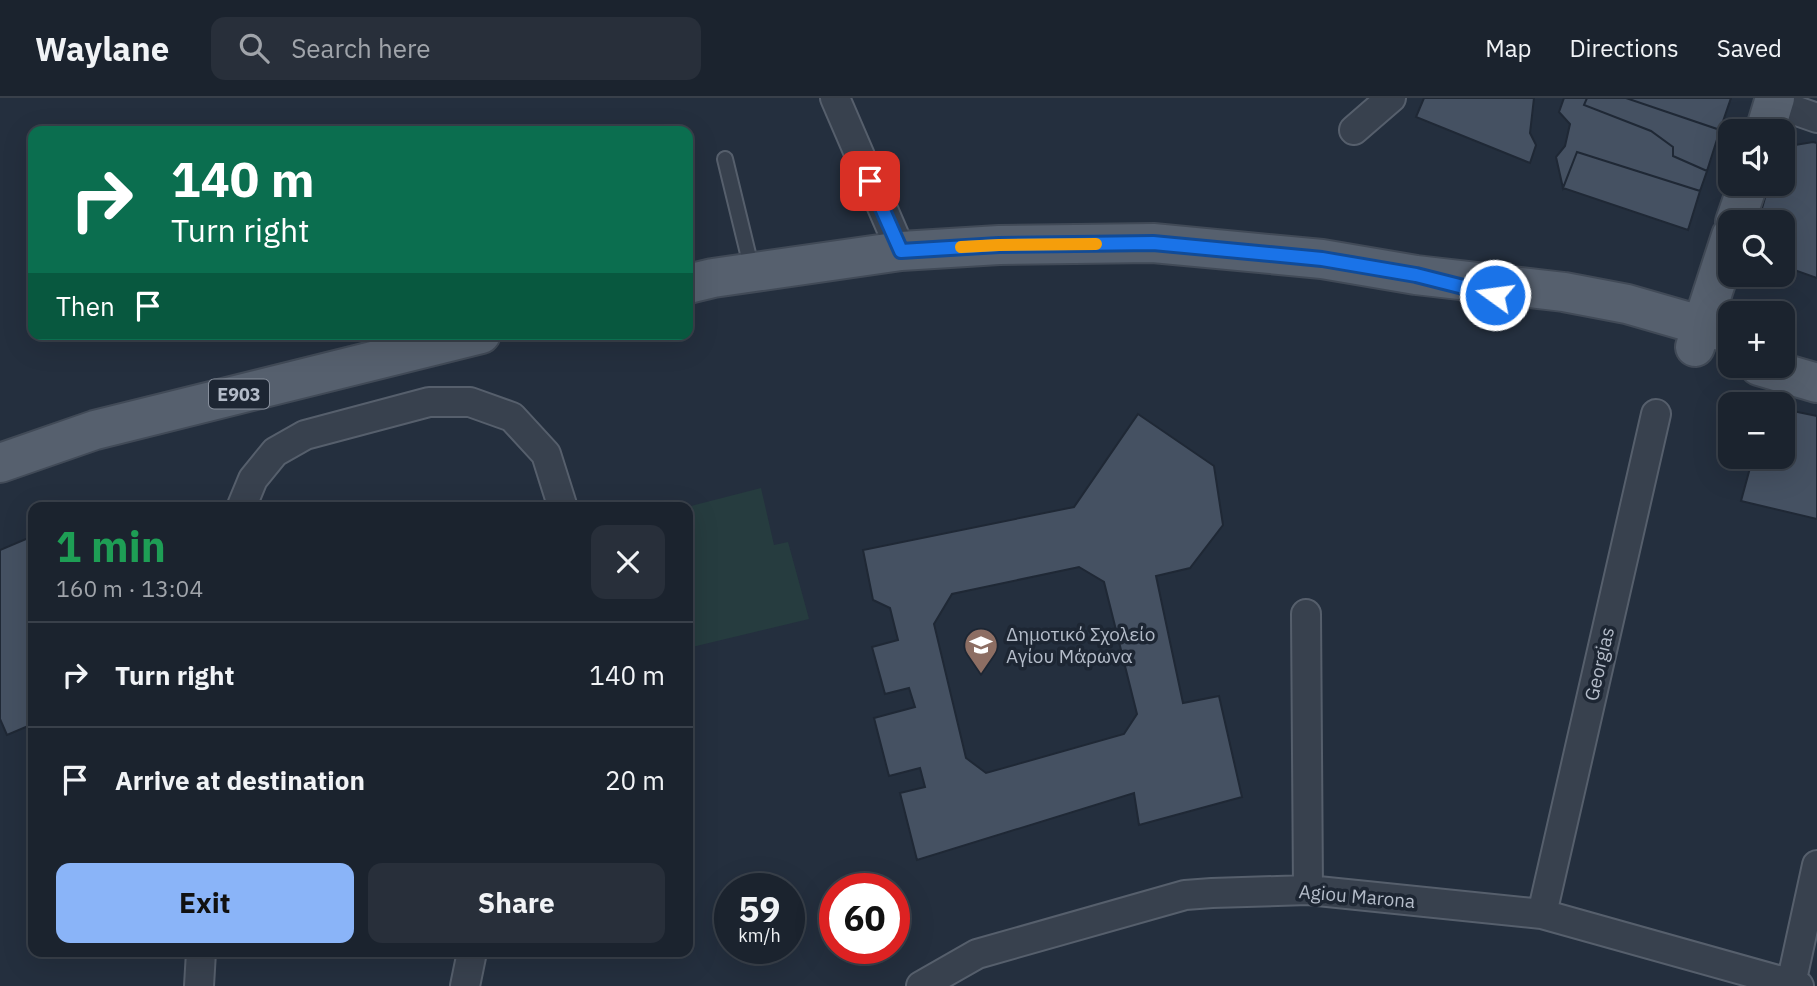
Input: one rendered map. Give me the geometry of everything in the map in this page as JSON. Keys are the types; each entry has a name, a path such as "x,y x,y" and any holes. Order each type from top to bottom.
{"main road":[{"path":"693,283 901,251 999,245 1153,243 1322,259 1416,275 1564,292 1628,304 1715,341 1723,287"},
{"name":"E903","path":"0,463 95,430 457,340"},
{"path":"1795,353 1817,360"},
{"path":"1795,377 1817,383"}],"street":[{"path":"835,98 901,251"},
{"path":"1354,130 1391,98"},
{"path":"1771,111 1817,118"},
{"path":"244,502 253,479 275,452 305,435 429,402 470,402 512,417 546,454 561,502"},
{"name":"Georgias","path":"1542,914 1656,414"},
{"path":"1306,614 1308,890"},
{"path":"1795,985 1817,865"},
{"name":"Agiou Marona","path":"921,986 977,954 1185,895 1308,890 1542,914 1795,985"},
{"path":"199,986 201,957"},
{"path":"465,986 471,957"}],"lane":[{"path":"725,159 752,272"}],"green space":[{"path":"761,488 774,545 788,542 809,619 693,647 693,505"}],"building":[{"path":"1424,98 1534,98 1530,133 1536,145 1530,163 1416,117"},
{"path":"1564,98 1587,98 1584,105 1651,131 1673,147 1673,156 1707,171 1700,191 1577,152 1563,188 1556,157 1565,146 1570,124 1559,112"},
{"path":"1587,98 1626,98 1718,129 1707,171 1673,156 1673,147 1651,131 1584,105"},
{"path":"1626,98 1731,98 1724,119 1718,119 1718,129"},
{"path":"1817,143 1817,278 1795,270 1795,210 1761,210 1766,196 1795,196 1795,145"},
{"path":"1577,152 1700,191 1688,230 1563,188"},
{"path":"1795,411 1817,416 1817,519 1741,501 1750,469 1795,469"},
{"path":"1138,414 1214,466 1223,525 1190,568 1156,576 1183,703 1219,696 1242,797 1139,825 1134,793 917,860 900,793 925,787 920,768 889,776 874,718 915,707 909,688 885,694 872,647 898,640 890,608 873,600 863,550 1074,507","holes":["1079,567 1104,582 1137,714 1124,734 986,773 966,758 934,624 952,594"]},
{"path":"28,538 28,726 7,735 0,719 0,550"}],"slow traffic":[{"path":"961,247 1096,244"}],"place":[{"name":"Δημοτικό Σχολείο Αγίου Μάρωνα","path":"981,675"}],"route":[{"path":"870,181 901,251 999,245 1153,243 1322,259 1416,275 1495,295"}]}
